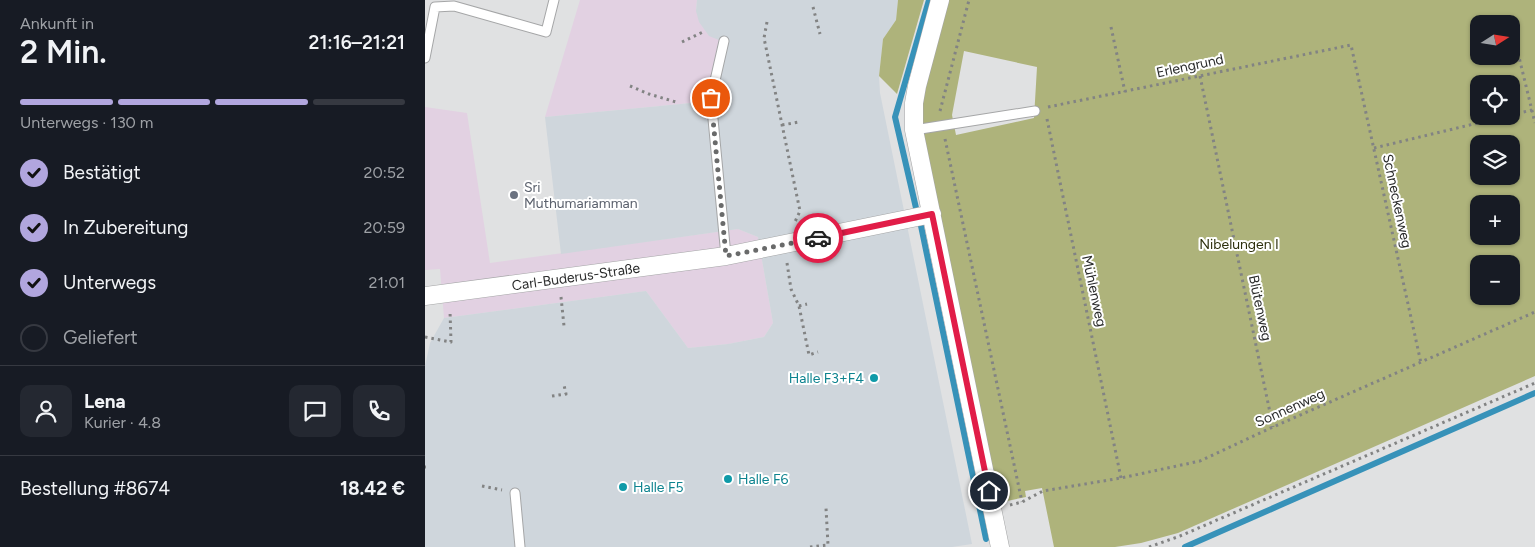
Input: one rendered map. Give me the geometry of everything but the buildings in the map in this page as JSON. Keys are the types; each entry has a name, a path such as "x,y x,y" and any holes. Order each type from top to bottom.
{"street":[{"path":"940,0 917,86 914,103 914,130 1000,547"},
{"name":"Carl-Buderus-Straße","path":"425,296 726,256 932,214"}],"lane":[{"path":"425,58 435,7 454,6 546,32 554,0"},
{"path":"724,41 711,98 726,256"},
{"path":"914,130 1035,111"},
{"path":"515,493 520,547"}],"path":[{"path":"942,125 940,110 969,0"},
{"path":"813,7 820,34"},
{"path":"767,22 765,38 799,211 787,245 791,289 799,306 809,355 818,352"},
{"path":"1111,27 1125,92"},
{"path":"682,42 705,31"},
{"name":"Erlengrund","path":"1035,111 1351,45"},
{"name":"Schneckenweg","path":"1351,45 1421,363"},
{"path":"1520,62 1535,123"},
{"name":"Blütenweg","path":"1200,76 1273,427"},
{"path":"630,86 676,102"},
{"name":"Mühlenweg","path":"1045,108 1121,478"},
{"path":"1520,113 1532,110"},
{"path":"782,126 799,122"},
{"name":"Sonnenweg","path":"942,125 1022,502 1043,491 1121,478 1200,461 1535,312"},
{"path":"1374,148 1470,125"},
{"path":"559,279 564,326"},
{"path":"425,337 451,342 449,293"},
{"path":"799,306 807,304"},
{"path":"1149,547 1189,532 1535,383"},
{"path":"552,396 565,394 564,385"},
{"path":"482,486 515,493"},
{"path":"810,547 829,545 826,508"}],"shaded area":[{"path":"580,0 697,0 696,11 724,42 712,101 545,117"},
{"path":"697,0 898,0 896,20 883,39 879,76 880,93 972,544 952,547 425,547 425,366 430,343 444,318 646,291 688,348 728,344 764,337 773,323 758,237 738,229 561,254 545,117 712,101 724,42 709,36 699,22 696,11"},
{"path":"425,107 467,113 490,263 738,229 758,237 773,323 764,337 728,344 688,348 646,291 444,318 440,269 425,270"}],"green space":[{"path":"898,0 924,0 897,94 879,76 883,39 896,20"},
{"name":"Nibelungen I","path":"943,0 1535,0 1535,376 1178,533 1141,543 1115,547 1054,547 1042,488 1025,491 1026,497 992,504 914,105","holes":["964,51 1037,67 1034,118 956,135 952,115"]}],"waterway":[{"path":"916,208 895,117 929,0"},
{"path":"921,226 986,539"},
{"path":"1185,547 1535,393"}],"way so far":[{"path":"711,98 726,256 818,238"}],"place":[{"name":"Sri Muthumariamman","path":"514,195"},
{"name":"Halle F3+F4","path":"874,378"},
{"name":"Halle F6","path":"728,479"},
{"name":"Halle F5","path":"623,487"}],"route":[{"path":"818,238 932,214 989,491"}]}
